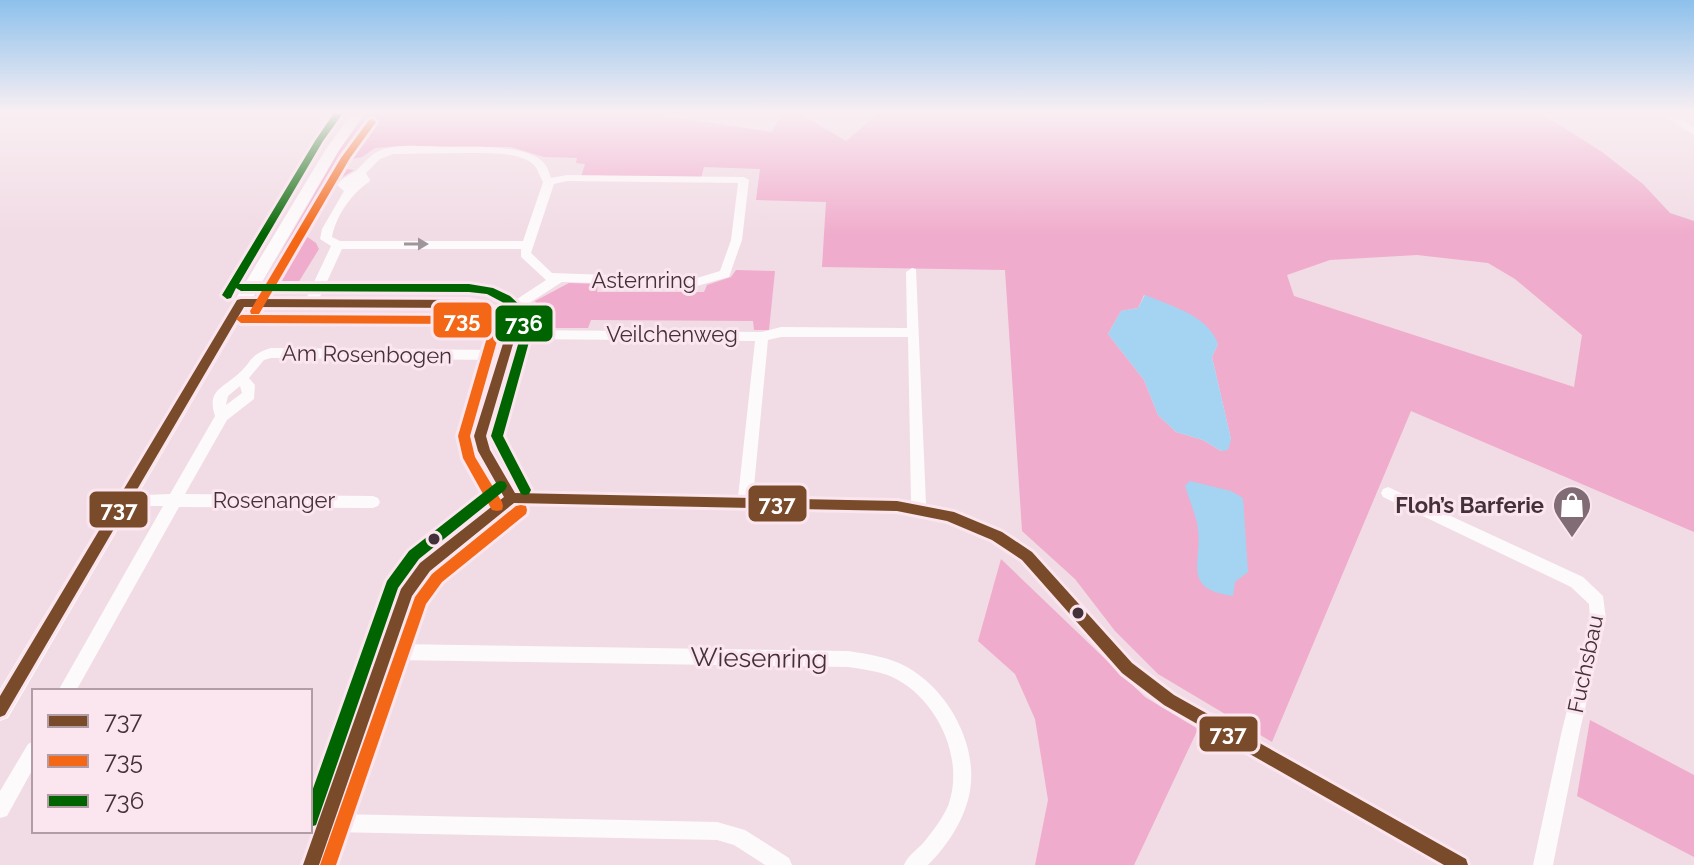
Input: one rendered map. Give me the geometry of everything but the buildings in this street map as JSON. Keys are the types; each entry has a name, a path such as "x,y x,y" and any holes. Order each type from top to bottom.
{"street":[{"path":"0,710 330,153"},
{"path":"382,153 360,173 365,180 350,190 328,229 326,239 338,245 527,245"},
{"path":"502,315 557,279 533,264 525,254 549,182 539,163 515,153"},
{"name":"Asternring","path":"549,182 567,178 744,180 738,233 725,274 697,282 557,279"},
{"path":"310,304 338,245"},
{"path":"912,272 919,509"},
{"path":"241,303 469,304 482,305 502,315 509,322 511,334 480,436 484,451 511,498"},
{"path":"762,337 781,332 914,333"},
{"name":"Veilchenweg","path":"511,334 762,337 745,503"},
{"name":"Am Rosenbogen","path":"174,500 222,416 218,405 220,395 241,379 259,357 271,353 505,355"},
{"name":"Fuchsbau","path":"1388,493 1577,582 1597,601 1598,619 1543,865"},
{"path":"311,865 406,593 419,573 492,510 511,498 919,509 973,523 1011,544 1053,583 1127,668 1169,700 1460,865"},
{"name":"Rosenanger","path":"124,500 373,502"},
{"path":"68,689 174,500"},
{"name":"Wiesenring","path":"385,652 848,659 889,668 917,684 943,712 955,737 961,775 954,813 937,841 914,865"},
{"path":"0,809 32,753"},
{"path":"327,823 717,831 738,837 782,865"}],"shaded area":[{"path":"338,153 367,153 352,159 345,169 354,170 336,181 306,236 319,249 298,283 263,284"},
{"path":"532,153 1604,153 1643,184 1670,213 1694,221 1694,532 1411,411 1272,742 1158,674 1115,631 1075,579 1022,531 1005,270 822,267 826,202 756,200 760,169 704,167 701,179 581,177 585,164 576,163 577,158","holes":["1417,255 1488,263 1515,279 1582,335 1574,387 1294,296 1287,275 1330,260","1144,295 1218,344 1212,357 1231,439 1221,451 1203,440 1176,432 1158,415 1144,380 1108,334 1121,311 1138,308"]},
{"path":"736,270 775,271 769,330 754,330 753,321 591,320 588,328 544,328 543,314 535,301 569,283 598,284 597,292 704,292 707,285 731,277"},
{"path":"1001,559 1145,697 1198,729 1134,865 1035,865 1048,800 1035,719 1015,674 978,641"},
{"path":"1590,720 1694,775 1694,857 1577,796"}],"water":[{"path":"1145,295 1188,313 1213,334 1218,344 1212,357 1231,439 1228,450 1221,451 1203,440 1176,432 1158,415 1144,380 1108,334 1121,311 1138,308"},
{"path":"1190,481 1231,491 1243,498 1248,572 1235,582 1233,596 1205,587 1197,571 1199,537 1185,486"}],"transit line":[{"name":"736","path":"227,295 312,153"},
{"name":"735","path":"255,311 349,153"},
{"name":"736","path":"241,287 469,288 489,291 506,299 519,311 527,331 497,436 525,490"},
{"name":"737","path":"0,710 241,303 469,304 496,312 511,334 480,436 484,451 511,498"},
{"name":"735","path":"241,319 468,320 488,325 494,334 464,436 469,458 497,506"},
{"name":"736","path":"312,813 392,585 414,555 501,486"},
{"name":"737","path":"511,498 897,506 949,516 997,536 1027,556 1127,668 1169,700 1460,865"},
{"name":"737","path":"311,865 406,593 425,567 511,498"},
{"name":"735","path":"328,865 420,601 437,578 521,510"}],"place":[{"name":"Floh’s Barferie","path":"1572,539"}]}
